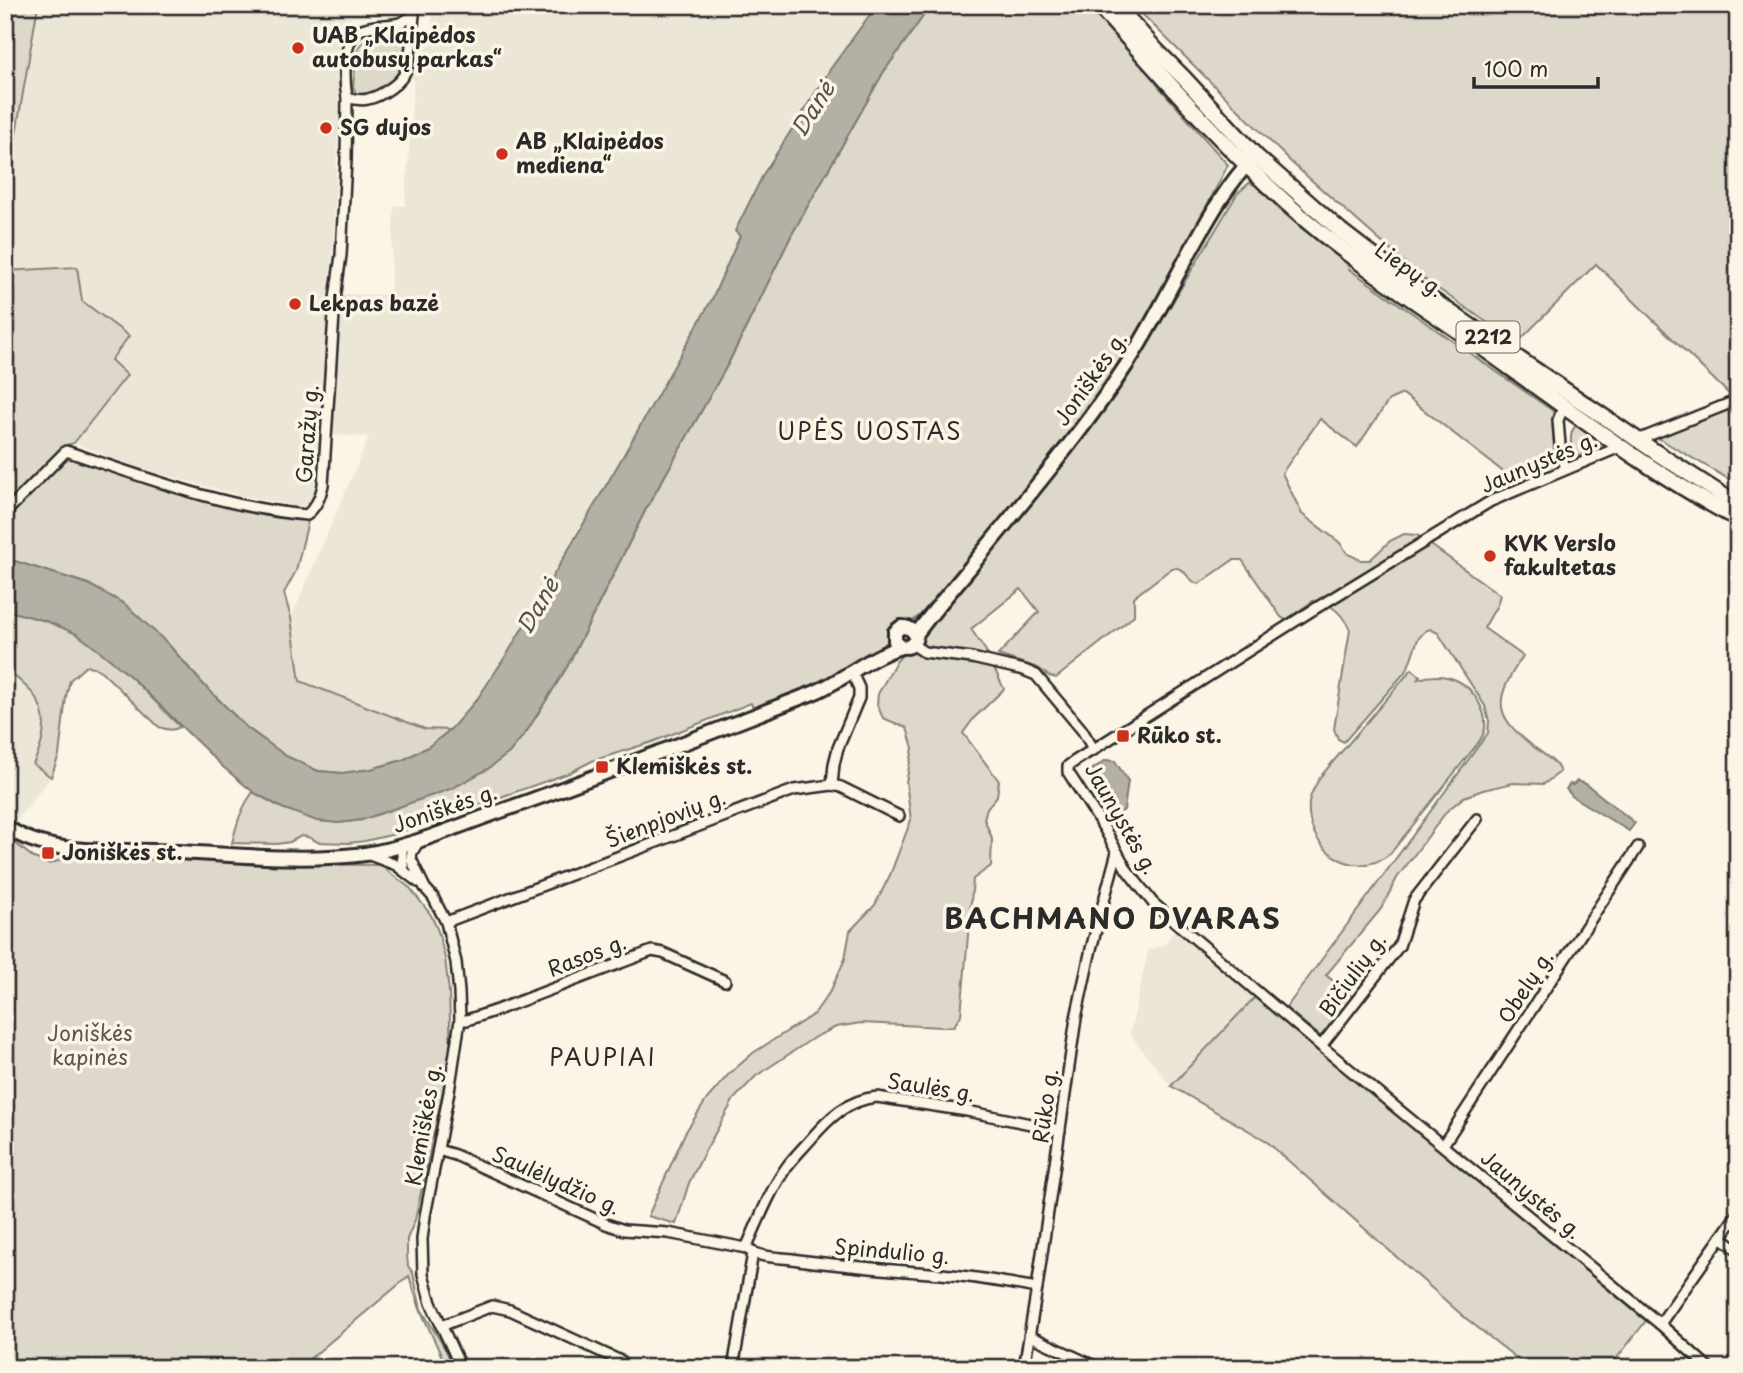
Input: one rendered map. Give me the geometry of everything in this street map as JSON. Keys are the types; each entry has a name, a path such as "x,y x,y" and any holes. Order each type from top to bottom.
{"main road":[{"name":"Liepų g.","path":"1098,5 1204,122 1251,161 1415,288 1738,505"},
{"name":"Liepų g.","path":"1116,5 1184,78 1281,199 1339,247 1564,406 1708,503 1738,519"},
{"name":"Joniškės g.","path":"5,826 29,839 58,848 287,858 368,854 419,840 658,754 813,693 852,673 906,638 934,609 1057,458 1119,376 1143,338 1213,210 1251,161"}],"street":[{"name":"Garažų g.","path":"346,98 368,99 389,89 404,75 414,10"},
{"name":"Garažų g.","path":"5,513 66,451 175,487 245,505 307,515 317,506 323,485 335,299 341,255 346,160 347,49 352,37 361,29 401,23 414,10"},
{"name":"Jaunystės g.","path":"1709,1368 1660,1324 1321,1046 1153,904 1127,870 1068,772 1068,766 1297,620 1491,501 1738,400"},
{"path":"1564,406 1558,419 1561,458 1566,470"},
{"path":"906,638 924,652 972,658 1036,675 1082,730 1094,750"},
{"path":"852,673 859,688 859,698 838,748 832,785 899,816"},
{"name":"Šienpjovių g.","path":"446,922 770,798 794,790 832,785"},
{"name":"Bičiulių g.","path":"1321,1046 1399,946 1414,900 1477,818"},
{"path":"411,859 419,840"},
{"path":"402,845 404,870"},
{"name":"Klemiškės g.","path":"402,845 425,888"},
{"name":"Obelų g.","path":"1443,1145 1638,847"},
{"name":"Rūko g.","path":"1024,1368 1076,1018 1117,852"},
{"name":"Klemiškės g.","path":"368,854 396,864 425,888 446,922 456,962 460,1020 425,1216 422,1256 423,1274 429,1293 441,1326 462,1368"},
{"name":"Rasos g.","path":"460,1020 497,1010 652,951 663,953 724,981"},
{"name":"Saulės g.","path":"733,1368 750,1251 767,1203 788,1166 834,1115 853,1102 877,1097 1060,1130"},
{"name":"Saulėlydžio g.","path":"438,1150 455,1155 624,1230 668,1233 750,1251"},
{"path":"1660,1324 1738,1213"},
{"path":"1721,1237 1738,1250"},
{"name":"Spindulio g.","path":"750,1251 836,1265 990,1280 1037,1288"},
{"path":"441,1326 492,1306 510,1310 621,1361"},
{"path":"1030,1336 1099,1368"}],"shaded area":[{"path":"38,5 407,5 401,13 343,19 327,364 315,500 309,505 299,507 238,495 135,467 74,443 127,376 111,360 129,336 82,301 76,267 5,271 5,198"},
{"path":"433,5 877,5 831,68 764,173 735,231 740,235 712,299 509,651 478,698 450,730 425,729 300,681 291,618 369,437 333,435 338,300 346,294 390,295 394,206 405,206 414,79 409,76 415,44 431,46"},
{"path":"5,668 33,694 40,706 44,719 44,736 33,764 51,777 14,824 5,817"},
{"path":"1174,930 1255,997 1171,1086 1130,1035 1148,950 1165,944"}],"green space":[{"path":"5,5 38,5 5,198"},
{"path":"931,5 1092,5 1135,51 1159,87 1228,165 1124,360 1016,502 939,595 920,615 881,647 847,670 754,711 751,703 652,742 592,761 569,773 395,834 349,843 318,842 301,836 290,842 277,844 232,843 240,816 253,792 282,808 338,823 362,820 509,753 527,731 567,667 645,511 729,362 792,234 883,73"},
{"path":"1133,5 1738,5 1738,395 1732,397 1596,264 1517,343 1421,277 1292,163"},
{"path":"409,33 404,71 380,90 362,96 356,94 353,86 360,45 366,40"},
{"path":"1249,183 1260,186 1279,209 1346,260 1349,269 1553,411 1554,439 1560,466 1519,484 1403,394 1389,400 1357,447 1320,419 1282,473 1302,514 1339,542 1348,554 1361,560 1370,560 1390,541 1404,534 1417,535 1500,595 1484,628 1523,656 1502,697 1505,717 1523,738 1554,762 1560,772 1544,784 1513,783 1483,790 1464,797 1447,811 1397,878 1381,909 1326,975 1353,997 1323,1036 1319,1035 1286,1008 1488,733 1489,721 1485,706 1438,633 1430,629 1418,639 1407,670 1344,742 1338,739 1334,729 1350,630 1338,612 1321,600 1313,601 1286,620 1281,617 1242,560 1233,560 1199,584 1180,569 1172,568 1134,597 1134,615 1128,621 1056,678 1038,668 998,655 1039,612 1021,589 971,629 986,651 1004,689 974,718 963,733 999,781 997,796 987,808 984,819 992,838 991,866 973,879 961,1015 954,1026 861,1023 836,1027 815,1037 756,1076 734,1099 689,1183 676,1224 648,1216 685,1133 707,1099 728,1075 753,1053 814,1014 831,990 845,959 850,931 875,905 890,875 911,820 906,782 913,748 907,728 883,718 877,705 878,694 895,663 1035,500 1125,382 1237,194"},
{"path":"77,267 82,301 129,336 111,360 127,375 74,443 67,445 5,505 5,271"},
{"path":"1738,403 1738,492 1735,489 1737,484 1656,437"},
{"path":"1579,423 1604,443 1577,457 1572,454 1571,437 1573,429"},
{"path":"68,456 151,483 309,517 296,571 284,593 291,618 300,681 425,729 450,730 428,747 403,760 343,773 318,771 286,756 246,727 168,644 88,584 5,558 8,539 5,537 5,518"},
{"path":"5,610 61,626 92,644 132,678 180,727 170,730 159,727 102,672 86,666 70,680 59,755 51,777 33,764 44,729 39,703 5,668"},
{"path":"1412,669 1420,676 1418,679 1433,676 1464,684 1478,701 1484,714 1484,732 1390,854 1375,862 1347,862 1334,856 1315,834 1310,819 1311,796 1320,777"},
{"name":"Joniškės kapinės","path":"5,835 34,858 50,864 65,858 82,857 382,865 410,888 431,915 445,958 451,1054 415,1220 407,1239 407,1256 421,1309 457,1368 447,1368 420,1309 409,1276 299,1368 5,1368"},
{"path":"1255,997 1646,1321 1609,1368 1529,1368 1463,1316 1265,1140 1171,1086"}],"water":[{"name":"Danė","path":"877,5 931,5 883,73 792,234 729,362 645,511 567,667 527,731 509,753 488,769 453,788 362,820 338,823 317,821 282,808 253,792 223,767 131,677 77,634 46,621 5,610 5,558 88,584 125,604 168,644 246,727 286,756 318,771 342,773 371,769 403,760 428,747 450,730 478,698 509,651 712,299 740,236 735,231 764,173 831,68"},
{"path":"1106,760 1115,761 1128,781 1124,810 1115,815 1103,804 1087,776"},
{"path":"1577,781 1586,784 1635,823 1629,831 1573,797 1566,789"}],"place":[{"name":"UAB „Klaipėdos autobusų parkas“","path":"298,48"},
{"name":"SG dujos","path":"326,128"},
{"name":"AB „Klaipėdos mediena“","path":"502,154"},
{"name":"Lekpas bazė","path":"295,304"},
{"name":"KVK Verslo fakultetas","path":"1490,556"},
{"name":"Rūko st.","path":"1123,736"},
{"name":"Klemiškės st.","path":"602,767"},
{"name":"Joniškės st.","path":"48,853"}],"district":[{"name":"UPĖS UOSTAS","path":"870,432"},
{"name":"BACHMANO DVARAS","path":"1113,919"},
{"name":"PAUPIAI","path":"603,1058"}]}
